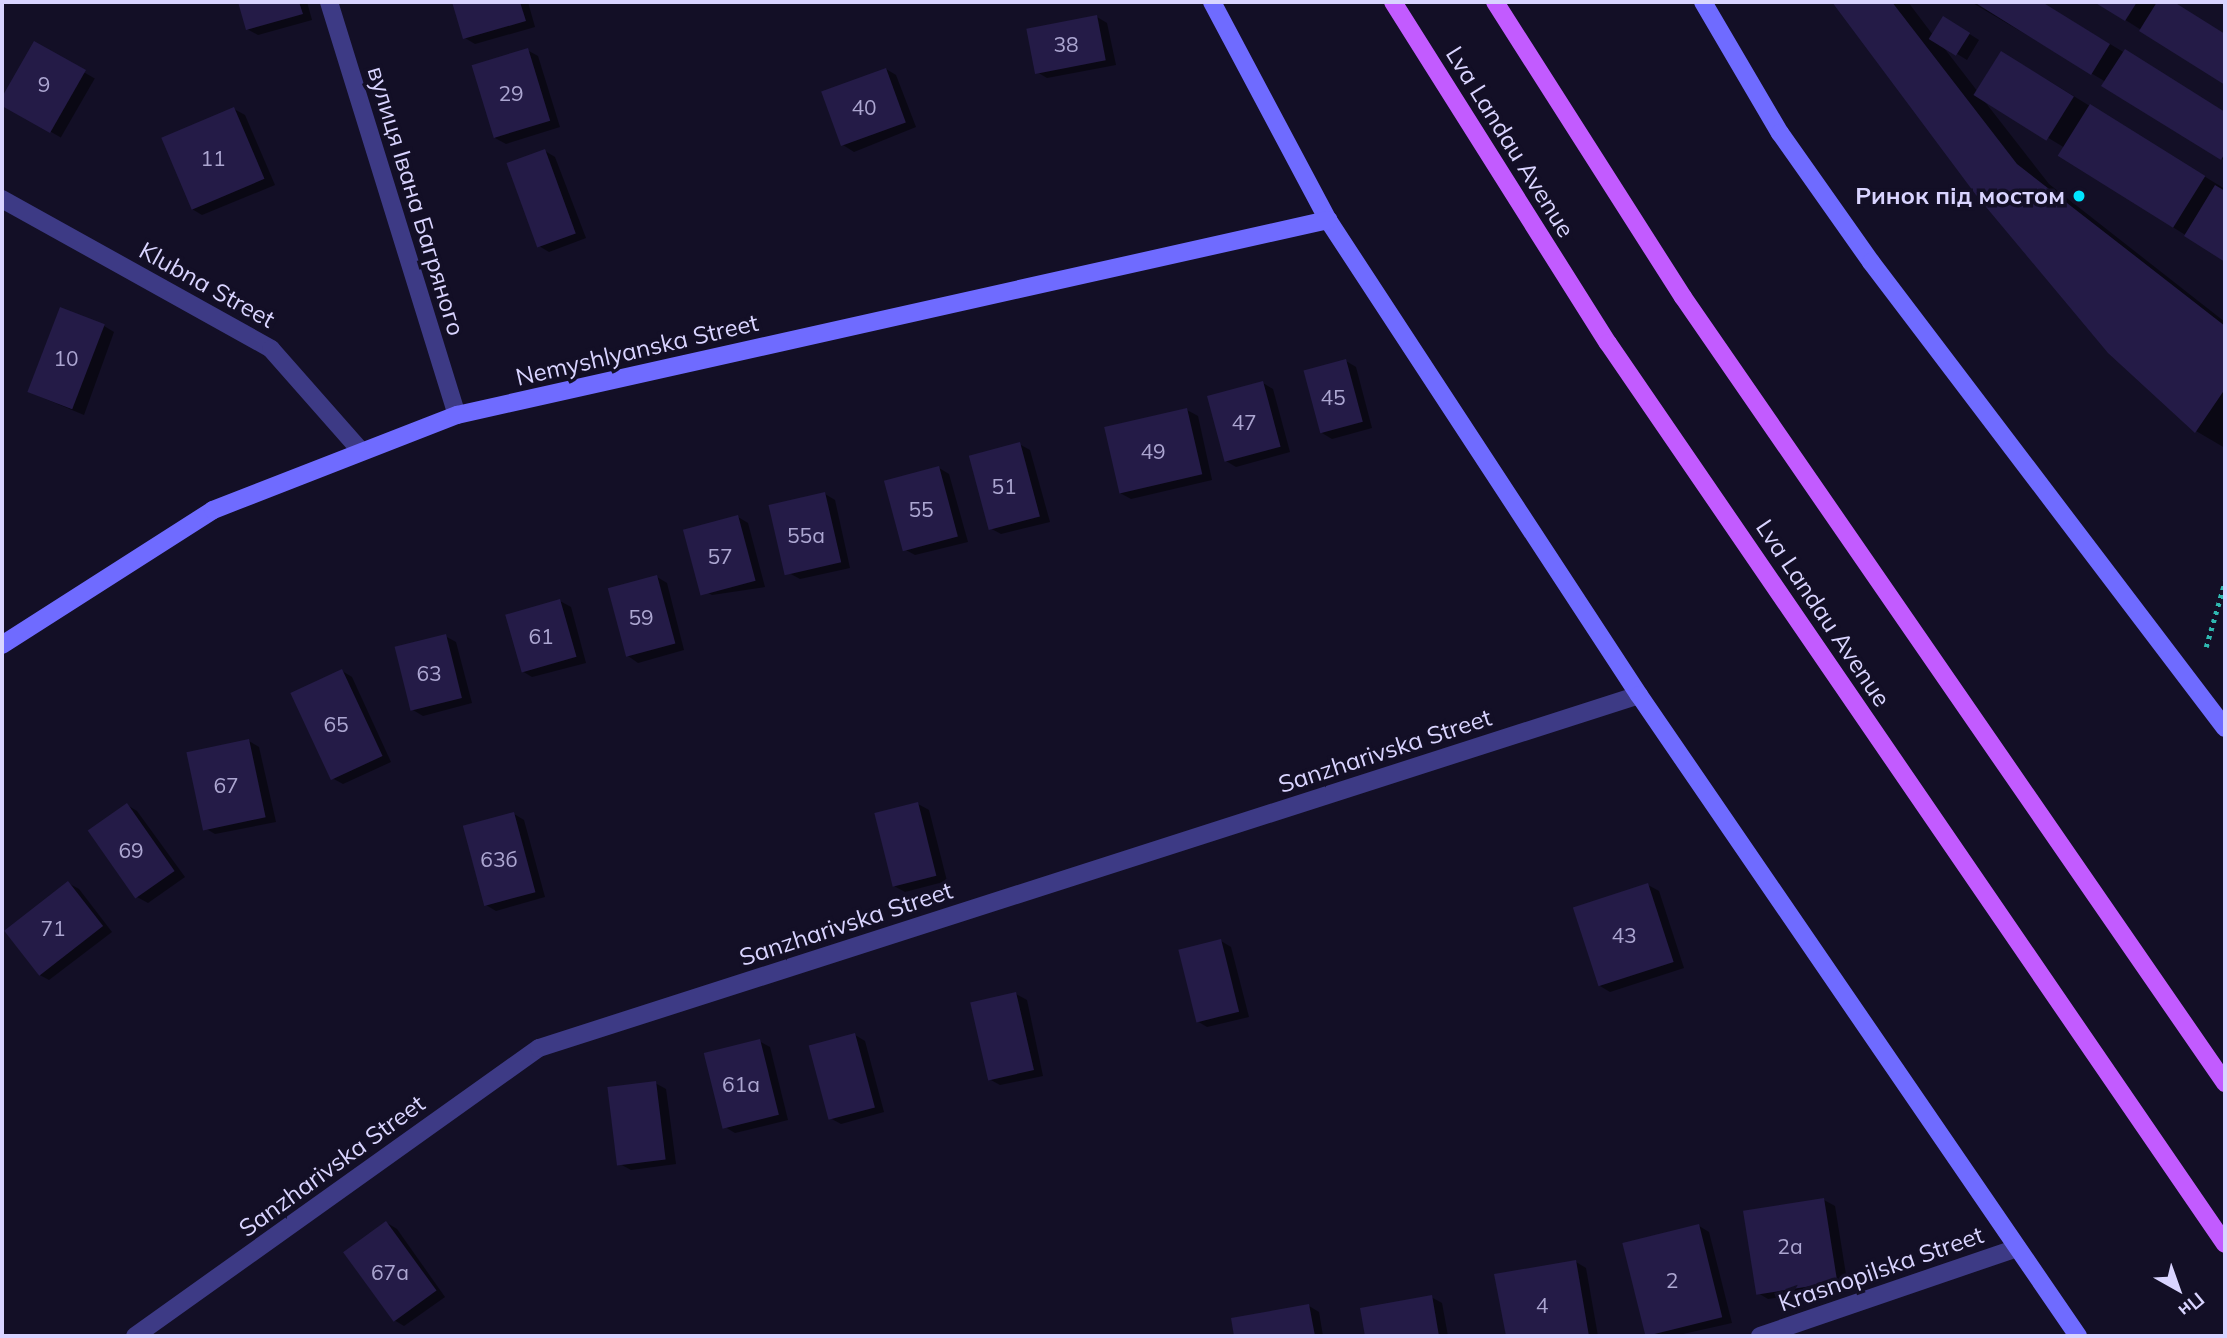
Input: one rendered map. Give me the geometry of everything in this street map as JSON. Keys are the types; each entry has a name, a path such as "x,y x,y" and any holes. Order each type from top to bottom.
{"main road":[{"name":"Lva Landau Avenue","path":"1393,2 1608,343 2225,1244"},
{"path":"1495,2 1683,298 2225,1083"}],"street":[{"name":"вулиця Івана Багряного","path":"329,2 457,415"},
{"path":"1212,2 1328,220 1639,695 2078,1336"},
{"path":"1703,2 1780,133 1871,262 2225,727"},
{"name":"Klubna Street","path":"2,199 271,349 360,450"},
{"name":"Nemyshlyanska Street","path":"2,645 213,510 360,450 457,415 1328,220"},
{"name":"Sanzharivska Street","path":"135,1336 539,1048 1639,695"},
{"name":"Krasnopilska Street","path":"1760,1336 2017,1248"}],"path":[{"path":"2194,687 2225,581"}],"building":[{"path":"238,2 299,2 303,14 246,30"},
{"path":"452,2 520,2 526,21 463,39"},
{"path":"1832,2 1892,2 2017,164 2225,326 2225,389 2195,433 2108,353 1976,195"},
{"path":"1974,2 2042,2 2110,44 2091,75"},
{"path":"2094,2 2137,2 2125,21"},
{"path":"2157,2 2174,2 2225,34 2225,85 2139,31"},
{"path":"1097,15 1106,60 1035,74 1026,29"},
{"path":"1943,16 1970,33 1956,56 1929,39"},
{"path":"34,41 86,70 50,133 2,106 2,97"},
{"path":"528,48 550,121 494,138 472,65"},
{"path":"2125,49 2225,112 2225,153 2221,160 2101,86"},
{"path":"2001,51 2074,97 2046,141 1973,95"},
{"path":"886,68 906,123 841,146 821,92"},
{"path":"2090,104 2205,176 2173,228 2058,156"},
{"path":"234,107 264,179 192,210 161,138"},
{"path":"545,149 576,234 537,248 506,163"},
{"path":"2215,185 2225,191 2225,262 2184,236"},
{"path":"60,307 105,324 72,409 27,392"},
{"path":"1346,359 1363,422 1320,433 1303,370"},
{"path":"1263,381 1281,447 1225,462 1207,396"},
{"path":"1187,408 1202,474 1119,493 1104,427"},
{"path":"1020,442 1040,516 989,530 969,456"},
{"path":"939,466 958,537 903,551 884,481"},
{"path":"825,492 841,562 785,575 768,505"},
{"path":"738,515 756,581 701,595 683,530"},
{"path":"657,575 675,644 626,657 608,588"},
{"path":"560,599 577,657 522,672 505,615"},
{"path":"446,634 462,698 411,711 395,647"},
{"path":"342,669 383,756 331,780 290,693"},
{"path":"249,739 266,817 203,831 186,752"},
{"path":"918,802 936,876 893,887 874,813"},
{"path":"127,803 175,871 135,899 88,831"},
{"path":"514,812 535,892 484,906 463,826"},
{"path":"68,881 103,926 39,976 4,931"},
{"path":"1648,883 1674,962 1599,986 1573,907"},
{"path":"1221,939 1239,1012 1196,1022 1178,950"},
{"path":"1016,992 1034,1070 988,1081 970,1003"},
{"path":"855,1033 875,1107 829,1120 809,1045"},
{"path":"760,1039 779,1115 723,1129 704,1053"},
{"path":"656,1081 666,1159 617,1165 607,1087"},
{"path":"1824,1198 1837,1282 1756,1295 1743,1211"},
{"path":"386,1221 437,1291 394,1322 343,1252"},
{"path":"1699,1224 1722,1317 1646,1336 1622,1243"},
{"path":"1576,1260 1589,1336 1506,1336 1494,1274"},
{"path":"1432,1295 1439,1336 1365,1336 1360,1308"},
{"path":"1309,1304 1315,1336 1234,1336 1231,1318"}],"place":[{"name":"Ринок під мостом","path":"2079,196"}]}
